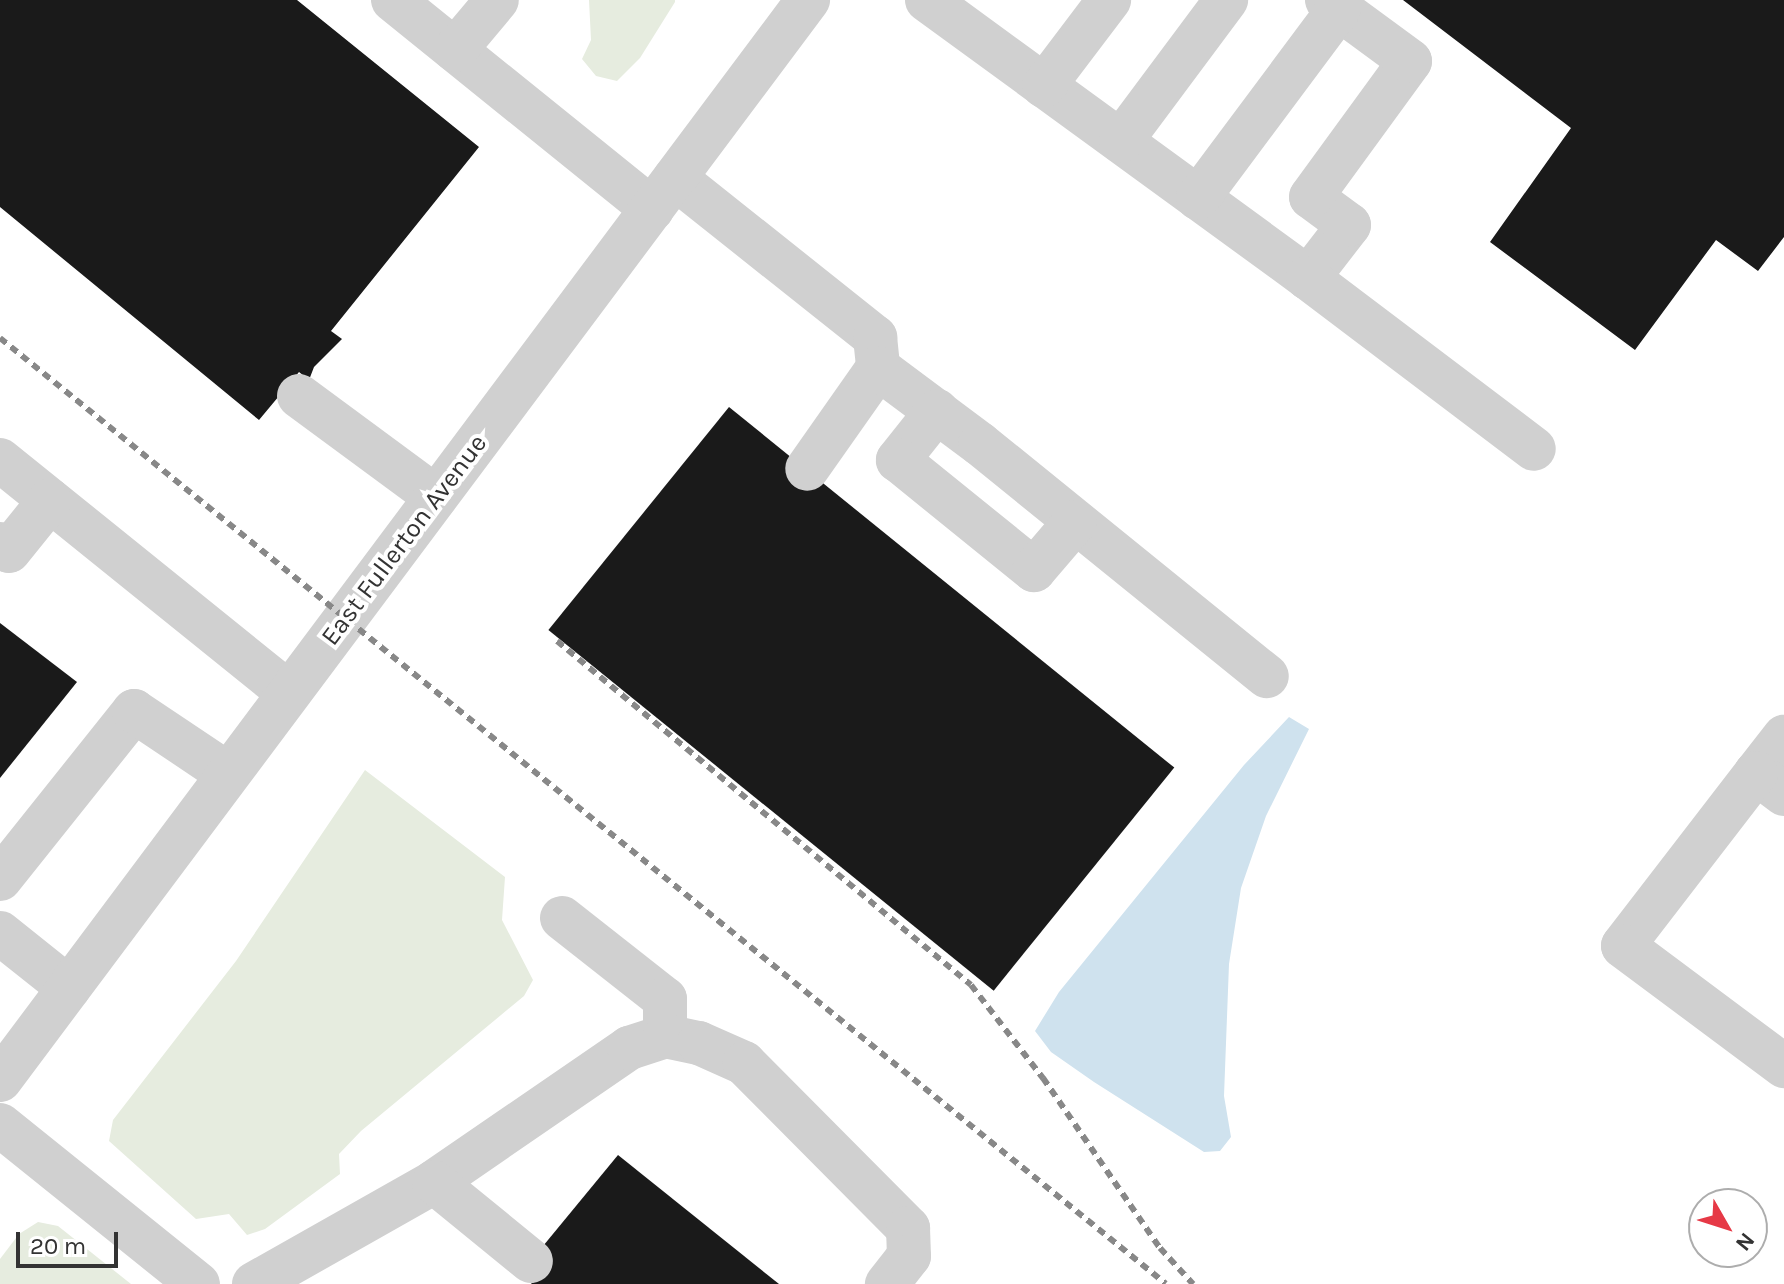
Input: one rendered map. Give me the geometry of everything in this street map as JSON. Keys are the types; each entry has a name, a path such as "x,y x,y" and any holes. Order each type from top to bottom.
{"street":[{"path":"393,0 455,50 875,337 878,368 807,469"},
{"path":"455,50 497,0"},
{"path":"927,0 1308,278 1534,449"},
{"path":"1044,86 1109,0"},
{"path":"1121,141 1226,0"},
{"name":"East Fullerton Avenue","path":"6,1059 69,988 663,193 800,3"},
{"path":"1198,198 1333,4 1410,61 1311,197 1349,225 1308,278"},
{"path":"878,368 937,411 1267,676"},
{"path":"299,396 436,497"},
{"path":"937,411 898,460 1034,570 1075,522"},
{"path":"0,460 289,693"},
{"path":"0,544 9,551 50,500"},
{"path":"0,879 134,711 228,774"},
{"path":"1784,737 1770,784 1623,946 1784,1066"},
{"path":"562,918 665,999 665,1036"},
{"path":"0,933 69,988"},
{"path":"254,1284 434,1182 629,1048 665,1036 728,1053 744,1063 908,1228 909,1256 887,1284"},
{"path":"0,1125 198,1284"},
{"path":"434,1182 531,1261"}],"shaded area":[{"path":"589,0 675,2 640,58 617,81 596,76 582,59 591,40"},
{"path":"365,770 505,877 502,920 533,980 524,996 361,1131 339,1154 340,1174 265,1229 247,1235 229,1214 196,1219 109,1141 113,1120 236,961"},
{"path":"38,1222 58,1226 131,1284 0,1284 0,1259 19,1234"}],"water":[{"path":"1289,717 1309,729 1266,816 1241,888 1229,964 1224,1096 1231,1137 1220,1151 1204,1152 1051,1052 1035,1031 1059,992 1244,765"}],"building":[{"path":"0,0 297,0 479,147 331,331 342,339 314,367 309,380 299,372 259,420 0,207"},
{"path":"1403,0 1784,0 1784,237 1758,271 1716,240 1635,350 1490,242 1571,128"},
{"path":"729,407 1174,768 994,991 548,630"},
{"path":"0,623 77,682 0,778"},
{"path":"618,1155 779,1284 532,1284 520,1274"}],"railway":[{"path":"0,338 1166,1284"},
{"path":"557,641 971,985 1043,1078 1160,1248 1193,1284"}]}
